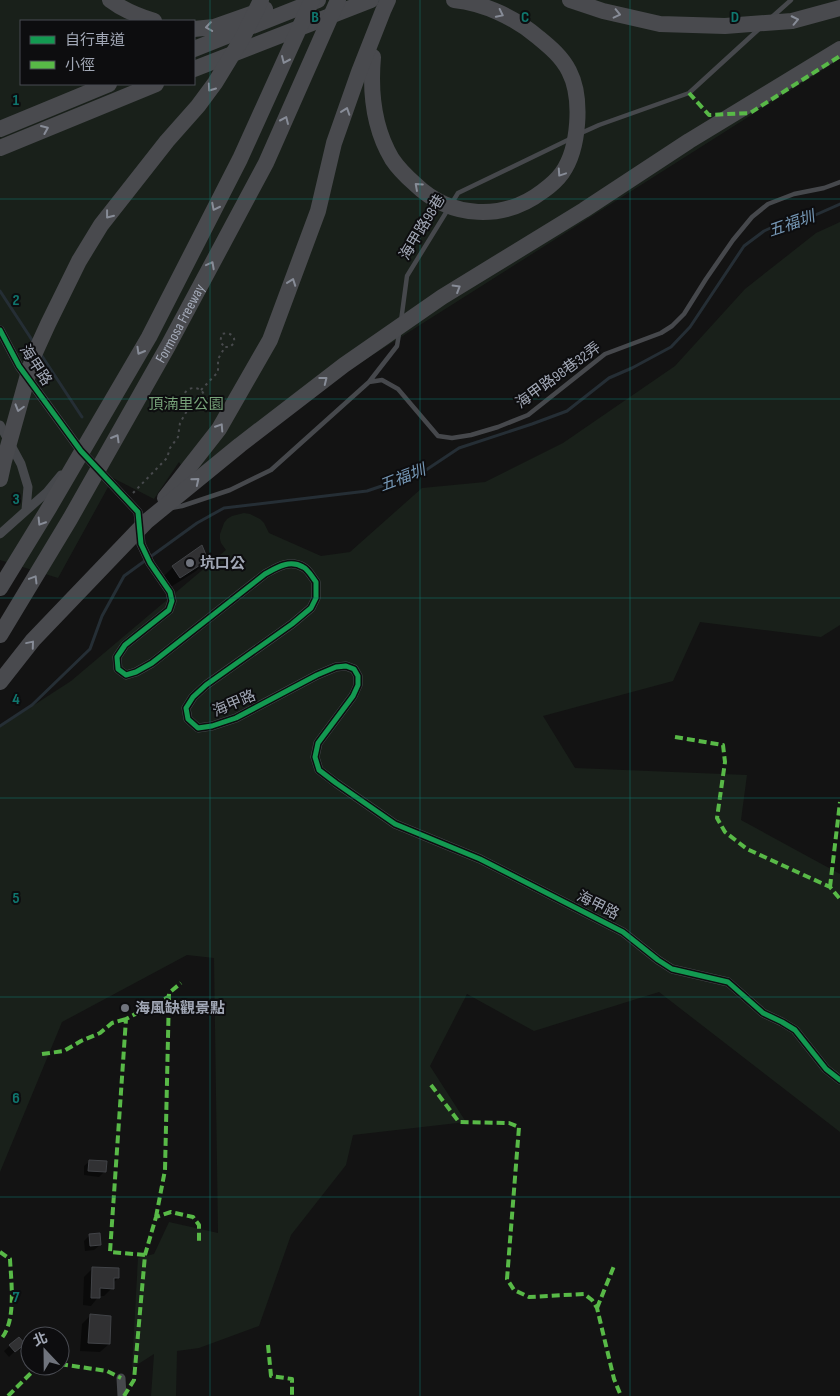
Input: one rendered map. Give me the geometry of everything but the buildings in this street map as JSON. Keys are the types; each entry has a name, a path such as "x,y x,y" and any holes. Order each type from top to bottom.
{"highway":[{"path":"110,0 117,6 135,15 151,20"},
{"path":"0,479 33,358 79,261 101,225 215,84 243,37 261,0"},
{"path":"195,29 214,27 288,0"},
{"name":"Formosa Freeway","path":"0,588 149,336 240,160 312,0"},
{"path":"195,48 318,0"},
{"name":"Formosa Freeway","path":"0,635 70,519 168,346 252,189 270,154 338,0"},
{"path":"381,3 373,57 372,88 378,128 393,160 420,189 440,202 480,213 507,210 533,199 563,172 573,149 576,132 578,110 574,86 569,71 560,58 531,31 484,7 454,0"},
{"path":"570,0 603,11 660,24 726,26 792,22 840,8"},
{"path":"195,69 354,7 381,3"},
{"path":"0,682 33,640 147,513 219,429 270,340 318,211 334,144 381,3"},
{"path":"147,513 344,365 442,297 584,210 690,141 840,50"},
{"path":"0,130 108,85"},
{"path":"0,148 154,85"}],"street":[{"name":"海甲路","path":"0,330 19,366 81,451 127,500 147,513 141,544 150,563 170,592 172,601 169,610 125,645 117,657 118,669 126,675 152,663 265,574 279,566 290,563 303,567 316,582 316,598 311,608 292,624 206,685 193,697 186,708 188,720 198,728 212,726 236,718 317,675 336,667 346,666 354,669 358,676 358,685 353,696 318,743 315,757 319,770 395,824 480,859 623,932 672,969 728,982 763,1014 782,1022 794,1030 826,1069 840,1080"},
{"path":"0,425 21,464 28,487 26,510"},
{"path":"0,534 47,492 81,451"},
{"path":"121,1378 122,1396"}],"lane":[{"name":"海甲路98巷","path":"147,513 182,506 230,490 271,470 369,382 397,346 407,276 458,193 599,124 689,93 791,0"},
{"name":"海甲路98巷32弄","path":"369,382 382,380 398,389 438,436 452,438 471,435 528,415 605,354 661,333 672,326 684,314 733,240 752,216 768,204 794,194 824,188 840,182"}],"path":[{"path":"222,334 232,334 234,344 230,347 225,347 221,344 222,334"},
{"path":"201,390 218,372 218,359 225,347"},
{"path":"194,388 201,390 205,397 204,405 198,410 188,409 184,406 182,398 186,391 194,388"},
{"path":"127,500 167,458 170,448 178,437 180,423 188,409"}],"green space":[{"name":"頂湳里公園","path":"0,0 840,0 840,59 322,387 197,490 179,462 154,499 113,478 58,578 0,560"},
{"path":"840,222 840,625 821,637 700,622 673,681 543,716 575,768 747,775 741,820 840,874 840,1132 659,992 534,1031 467,994 430,1066 466,1122 353,1135 346,1165 291,1235 259,1326 199,1348 177,1351 176,1396 151,1396 154,1354 132,1368 138,1258 154,1254 169,1222 218,1233 214,958 187,955 62,1022 0,1172 0,727 71,681 226,550 221,543 220,534 227,519 244,513 250,514 264,523 269,533 321,556 350,552 422,488 485,482 563,443 675,366 745,289 816,233"}],"waterway":[{"name":"五福圳","path":"0,726 32,705 90,649 102,616 124,576 197,523 224,508 367,491 423,472 459,448 567,411 609,378 671,347 690,327 744,246 764,231 788,220 804,220 840,204"},
{"path":"0,291 34,343"},
{"path":"40,353 82,417"}],"marked path":[{"path":"689,93 709,115 750,113 840,56"},
{"path":"675,737 723,745 725,762 717,818 725,832 747,849 830,887 840,899"},
{"path":"830,887 840,802"},
{"path":"156,1217 165,1170 169,993 181,983"},
{"path":"145,1255 110,1252 126,1019 168,997"},
{"path":"42,1054 64,1051 100,1033 112,1023 126,1019"},
{"path":"431,1085 459,1122 509,1123 519,1127 507,1279 514,1290 529,1297 584,1294 592,1300 597,1308 614,1379 621,1396"},
{"path":"124,1396 134,1380 145,1255 156,1217 171,1212 193,1217 199,1225 199,1243"},
{"path":"0,1252 10,1259 12,1290 9,1323 0,1340"},
{"path":"597,1308 614,1266"},
{"path":"268,1345 271,1376 292,1379 292,1396"},
{"path":"70,1365 107,1371 121,1378"},
{"path":"8,1396 28,1376"}],"cycle path":[{"path":"0,330 19,366 81,451 138,512 141,544 150,563 170,592 172,601 169,610 125,645 117,657 118,669 126,675 152,663 265,574 274,569 288,564 305,568 316,582 316,598 311,608 292,624 206,685 193,697 186,708 188,719 198,728 212,726 236,718 317,675 336,667 346,666 354,669 358,676 358,685 353,696 318,743 315,757 319,770 395,824 480,859 623,932 672,969 728,982 763,1013 795,1030 826,1069 840,1080"}],"place":[{"name":"坑口公","path":"190,563"},
{"name":"海風缺觀景點","path":"125,1008"}]}
